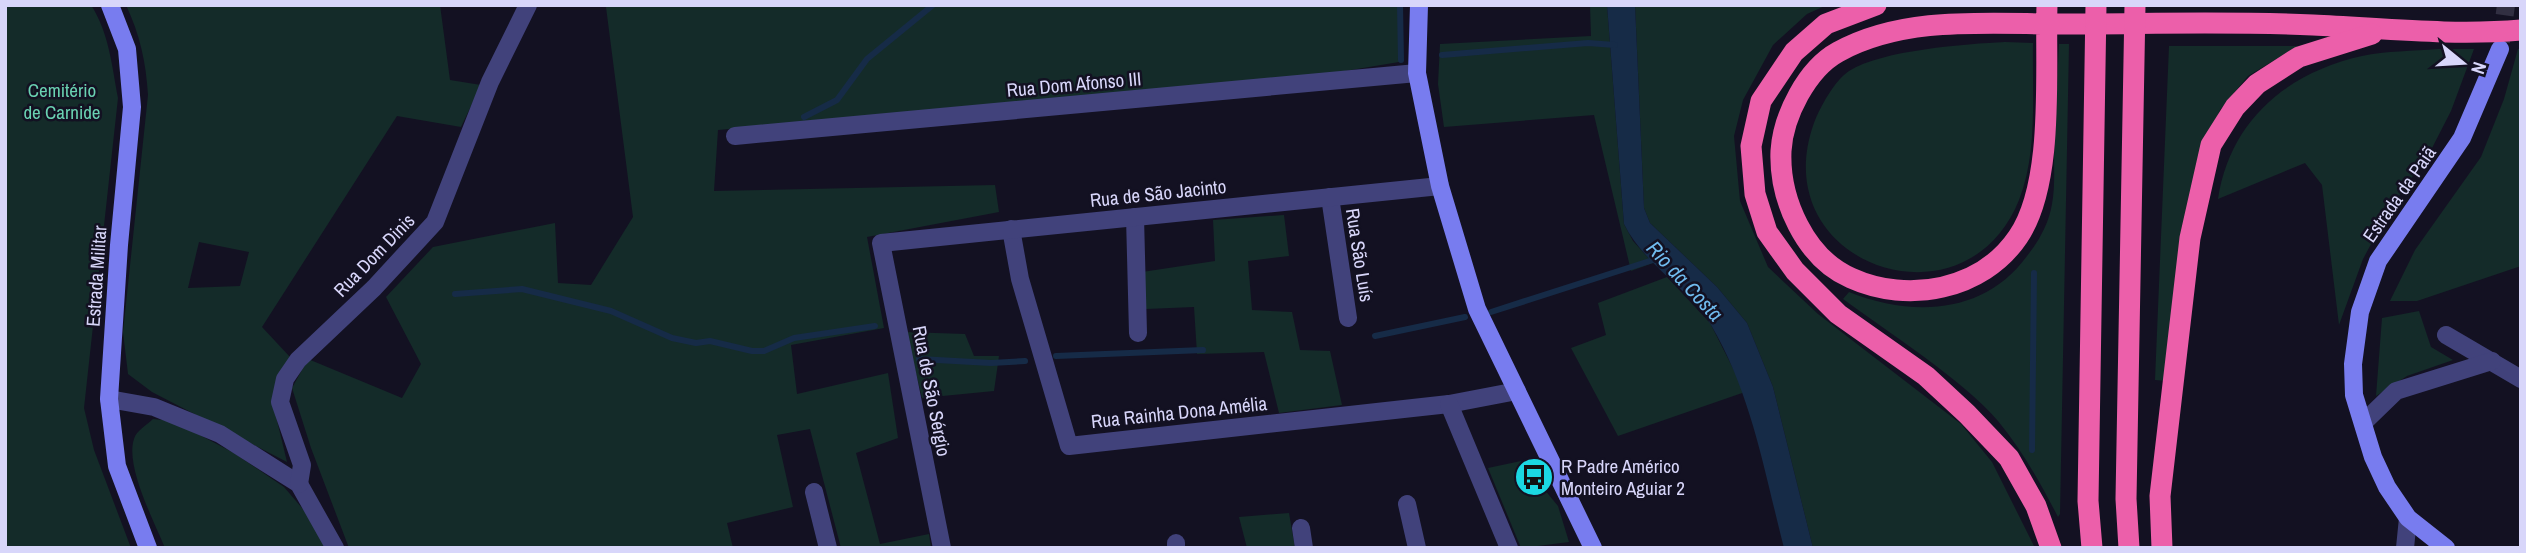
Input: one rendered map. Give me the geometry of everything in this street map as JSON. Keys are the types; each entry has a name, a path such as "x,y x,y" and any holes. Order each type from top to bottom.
{"highway":[{"path":"1876,5 1826,24 1794,52 1761,101 1751,146 1755,194 1767,232 1795,271 1838,314 1926,376 1967,414 2008,458 2036,506 2051,548"},
{"path":"2047,5 2043,160 2036,202 2018,237 1993,263 1956,285 1898,292 1849,278 1814,250 1795,219 1785,192 1781,150 1791,113 1812,72 1836,52 1885,34 1950,24 2005,24 2231,24 2439,32 2521,30"},
{"path":"2092,548 2088,501 2096,5"},
{"path":"2129,548 2126,499 2135,5"},
{"path":"2162,548 2160,496 2189,251 2211,145 2235,107 2257,84 2299,58 2383,30"}],"street":[{"name":"Estrada Militar","path":"110,5 127,49 132,107 109,399 117,466 148,548"},
{"name":"Rua Dom Dinis","path":"299,484 302,465 280,402 285,379 298,360 374,288 435,222 485,95 528,5"},
{"path":"1419,5 1417,73 1440,186 1477,309 1593,548"},
{"name":"Estrada da Paiã","path":"2446,548 2408,518 2388,488 2362,423 2354,395 2353,364 2360,312 2378,261 2462,138 2500,49"},
{"name":"Rua Dom Afonso III","path":"735,136 1417,73"},
{"name":"Rua de São Jacinto","path":"881,243 1440,186"},
{"name":"Rua São Luís","path":"1330,197 1348,318"},
{"path":"1135,217 1138,333"},
{"name":"Rua Rainha Dona Amélia","path":"1011,229 1020,279 1069,446 1449,404 1517,391"},
{"name":"Rua de São Sérgio","path":"881,243 942,548"},
{"path":"2446,335 2521,379"},
{"path":"2362,423 2396,391 2492,362"},
{"path":"109,399 154,407 220,434 299,484 335,548"},
{"path":"1449,404 1508,548"},
{"path":"814,492 828,548"},
{"path":"1407,504 1417,548"},
{"path":"2405,548 2408,518"},
{"path":"1301,528 1304,548"}],"green space":[{"name":"Cemitério de Carnide","path":"5,5 91,5 109,50 118,98 84,408 94,450 131,548 5,548"},
{"path":"126,5 440,5 450,80 481,85 461,127 397,116 262,327 290,357 274,408 287,462 152,392 128,374 123,332 148,95 142,49","holes":["199,242 249,252 240,286 188,288"]},
{"path":"593,5 1401,5 1399,62 1315,76 718,130 714,191 995,185 999,212 867,237 884,328 791,345 797,394 888,373 898,438 856,453 880,544 929,534 931,548 841,548 810,429 777,435 793,507 727,523 733,548 349,548 311,448 292,388 308,359 402,398 421,364 386,297 433,247 555,223 558,283 591,285 633,217 606,7"},
{"path":"1590,5 1607,5 1624,224 1633,241 1653,263 1631,271 1594,115 1444,127 1438,84 1440,44 1591,36"},
{"path":"1635,5 1827,5 1807,14 1773,45 1743,100 1734,136 1740,201 1768,267 1818,314 1961,424 1992,462 2035,548 1813,548 1773,387 1747,323 1717,287 1650,223 1644,208"},
{"path":"2005,42 2033,43 2032,143 2019,200 1993,241 1957,265 1917,272 1877,265 1842,245 1817,214 1806,172 1814,123 1833,87 1849,71 1882,58 1925,49"},
{"path":"2059,44 2069,44 2058,517 2023,455 1983,405 1903,341 1843,299 1849,292 1897,305 1946,306 1990,290 2010,276 2027,256 2046,225 2053,198"},
{"path":"2169,46 2298,46 2248,76 2220,110 2199,162 2167,381 2155,380"},
{"path":"2438,49 2474,49 2451,111 2431,150 2390,209 2363,259 2339,325 2322,185 2305,163 2218,199 2225,171 2235,146 2249,124 2286,88 2334,64 2362,56"},
{"path":"2518,49 2521,49 2521,266 2417,301 2390,301 2415,250 2481,157 2504,99"},
{"path":"1284,215 1289,256 1248,261 1252,310 1292,312 1300,350 1330,351 1342,405 1279,413 1264,352 1197,354 1194,307 1146,309 1142,272 1215,261 1213,220"},
{"path":"1667,277 1710,323 1745,392 1618,436 1571,348 1606,335 1598,303"},
{"path":"2419,311 2431,347 2453,360 2407,376 2376,396 2382,318"},
{"path":"906,332 965,334 974,356 999,356 994,391 922,398"},
{"path":"153,419 173,421 234,453 284,487 308,515 325,548 165,548 142,494 132,450 135,436"},
{"path":"1521,461 1558,506 1569,542 1521,548 1488,468"},
{"path":"1289,513 1295,548 1247,548 1239,517"}],"water":[{"name":"Rio da Costa","path":"1607,5 1635,5 1644,208 1650,223 1717,287 1747,323 1773,387 1813,548 1784,548 1747,406 1725,352 1702,312 1643,252 1624,224"}],"waterway":[{"path":"804,117 837,100 867,59 933,5"},
{"path":"1400,5 1401,60"},
{"path":"1442,55 1588,43 1615,45"},
{"name":"Rio da Costa","path":"1491,312 1656,259"},
{"path":"2032,450 2034,273"},
{"path":"455,294 522,289 611,311 672,338 696,343 710,341 752,351 764,351 794,338 875,326"},
{"path":"1375,336 1465,317"},
{"path":"1056,356 1203,350"},
{"path":"919,359 991,363 1025,361"}],"tunnel":[{"path":"2501,42 2506,5"}],"place":[{"name":"R Padre Américo Monteiro Aguiar 2","path":"1534,477"}]}
